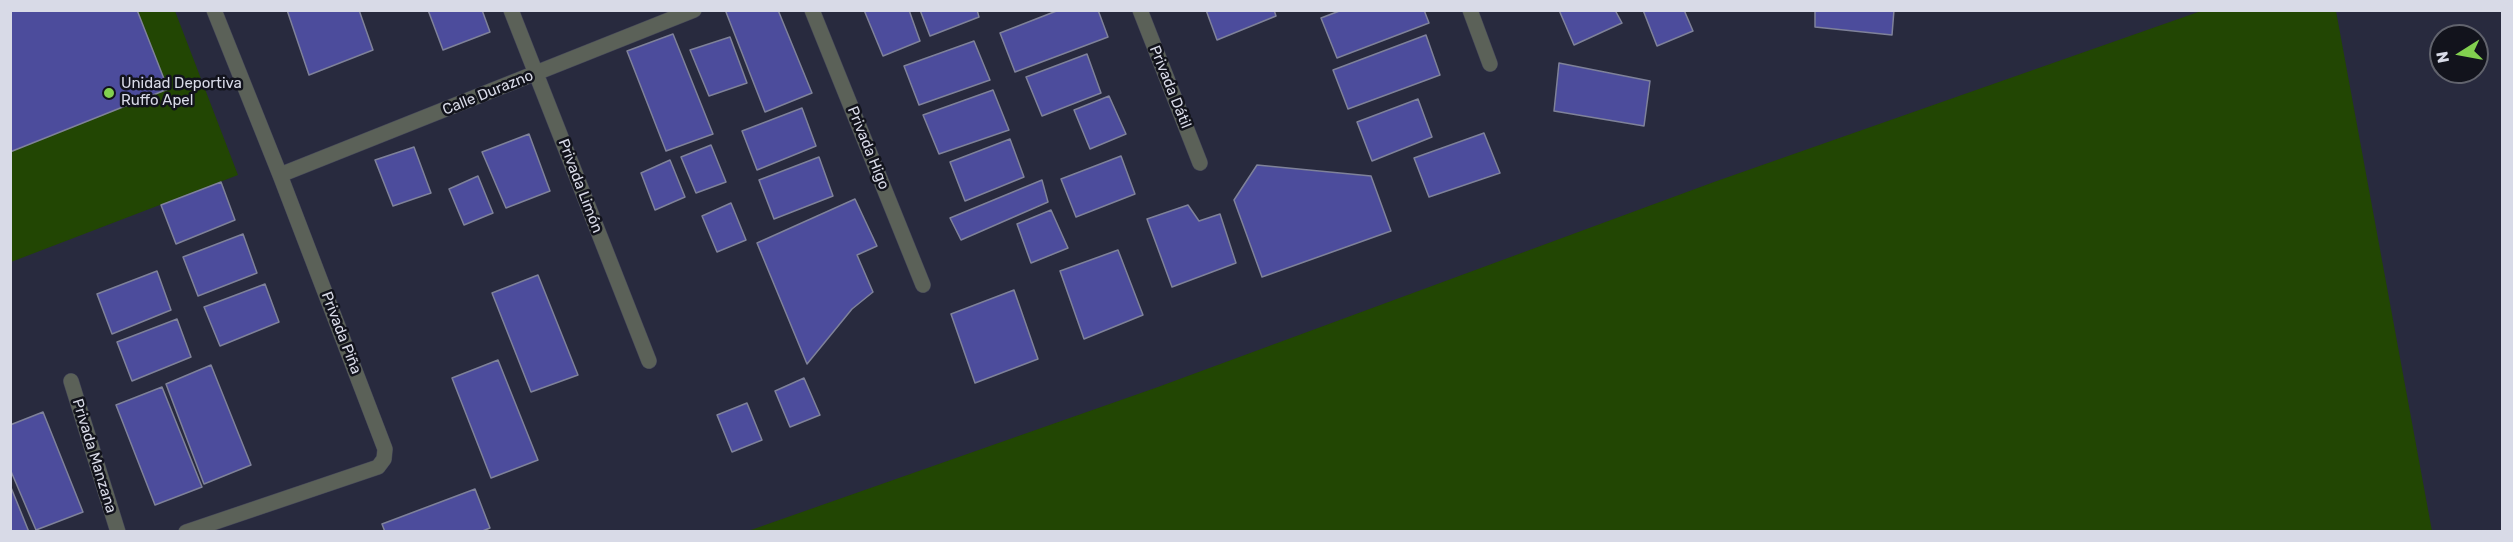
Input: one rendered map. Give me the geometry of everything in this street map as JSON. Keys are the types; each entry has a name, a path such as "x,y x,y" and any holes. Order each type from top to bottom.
{"street":[{"name":"Privada Piña","path":"186,531 378,467 384,459 385,449 214,10"},
{"name":"Privada Limón","path":"511,10 649,361"},
{"name":"Calle Durazno","path":"280,175 694,10"},
{"name":"Privada Higo","path":"813,10 923,285"},
{"name":"Privada Dátil","path":"1140,10 1200,163"},
{"path":"1470,10 1490,64"},
{"name":"Privada Manzana","path":"71,381 118,531"}],"green space":[{"path":"2204,10 2336,11 2432,531 748,531 1158,387 1714,182"},
{"name":"Unidad Deportiva Ruffo Apel","path":"11,11 175,11 238,175 11,262"}],"building":[{"name":"Unidad Deportiva Ruffo Apel","path":"10,10 137,10 168,89 10,152"},
{"path":"287,10 359,10 373,50 309,75"},
{"path":"428,10 482,10 490,32 443,50"},
{"path":"729,10 778,10 812,93 765,112 726,12"},
{"path":"864,10 909,10 920,41 883,56"},
{"path":"920,10 977,10 979,17 930,36"},
{"path":"1059,10 1098,10 1108,37 1015,72 1000,33"},
{"path":"1206,10 1274,10 1276,16 1217,40"},
{"path":"1342,10 1424,10 1429,23 1337,58 1321,18"},
{"path":"1559,10 1615,10 1622,23 1574,45"},
{"path":"1643,10 1684,10 1693,31 1657,46"},
{"path":"1815,10 1894,10 1892,35 1815,27"},
{"path":"673,34 713,134 666,151 627,51"},
{"path":"1426,35 1440,75 1348,109 1333,70"},
{"path":"730,37 747,83 709,96 690,50"},
{"path":"974,41 990,80 919,105 904,66"},
{"path":"1087,54 1101,93 1042,116 1026,77"},
{"path":"1559,63 1650,81 1644,126 1554,111"},
{"path":"993,90 1009,130 939,154 923,115"},
{"path":"1109,96 1126,134 1090,149 1074,110"},
{"path":"1418,99 1432,137 1372,161 1357,122"},
{"path":"802,108 816,146 757,170 742,131"},
{"path":"1484,133 1500,173 1429,197 1414,158"},
{"path":"529,134 550,191 506,208 482,152"},
{"path":"1010,139 1024,177 965,201 950,162"},
{"path":"711,145 726,182 696,193 681,157"},
{"path":"414,147 431,193 393,206 375,160"},
{"path":"1121,156 1135,194 1076,217 1061,179"},
{"path":"819,157 833,196 774,219 759,180"},
{"path":"670,160 685,197 655,210 641,173"},
{"path":"1257,165 1371,176 1391,231 1262,277 1234,200"},
{"path":"478,176 493,213 464,225 449,189"},
{"path":"1042,180 1048,202 961,240 950,218"},
{"path":"221,182 235,220 176,244 161,205"},
{"path":"855,199 877,246 857,255 873,292 852,309 807,364 757,243"},
{"path":"731,203 746,240 717,252 702,216"},
{"path":"1188,205 1199,221 1220,214 1236,263 1172,287 1147,219"},
{"path":"1051,210 1068,248 1031,263 1017,224"},
{"path":"243,234 257,273 198,296 183,257"},
{"path":"1118,250 1143,315 1084,339 1060,271"},
{"path":"157,271 171,310 112,334 97,294"},
{"path":"538,275 578,375 531,392 492,293"},
{"path":"265,284 279,322 220,346 204,307"},
{"path":"1014,290 1038,359 975,383 951,314"},
{"path":"177,319 191,357 132,381 117,342"},
{"path":"498,360 538,460 491,478 452,378"},
{"path":"211,365 251,465 204,484 166,384"},
{"path":"804,378 820,415 790,427 775,391"},
{"path":"162,387 202,487 155,505 116,405"},
{"path":"747,403 762,440 732,452 717,415"},
{"path":"43,412 83,512 36,530 10,469 10,425"},
{"path":"10,485 29,532 10,532"},
{"path":"475,489 490,528 480,532 385,532 382,524"}],"place":[{"name":"Unidad Deportiva Ruffo Apel","path":"109,93"}]}
